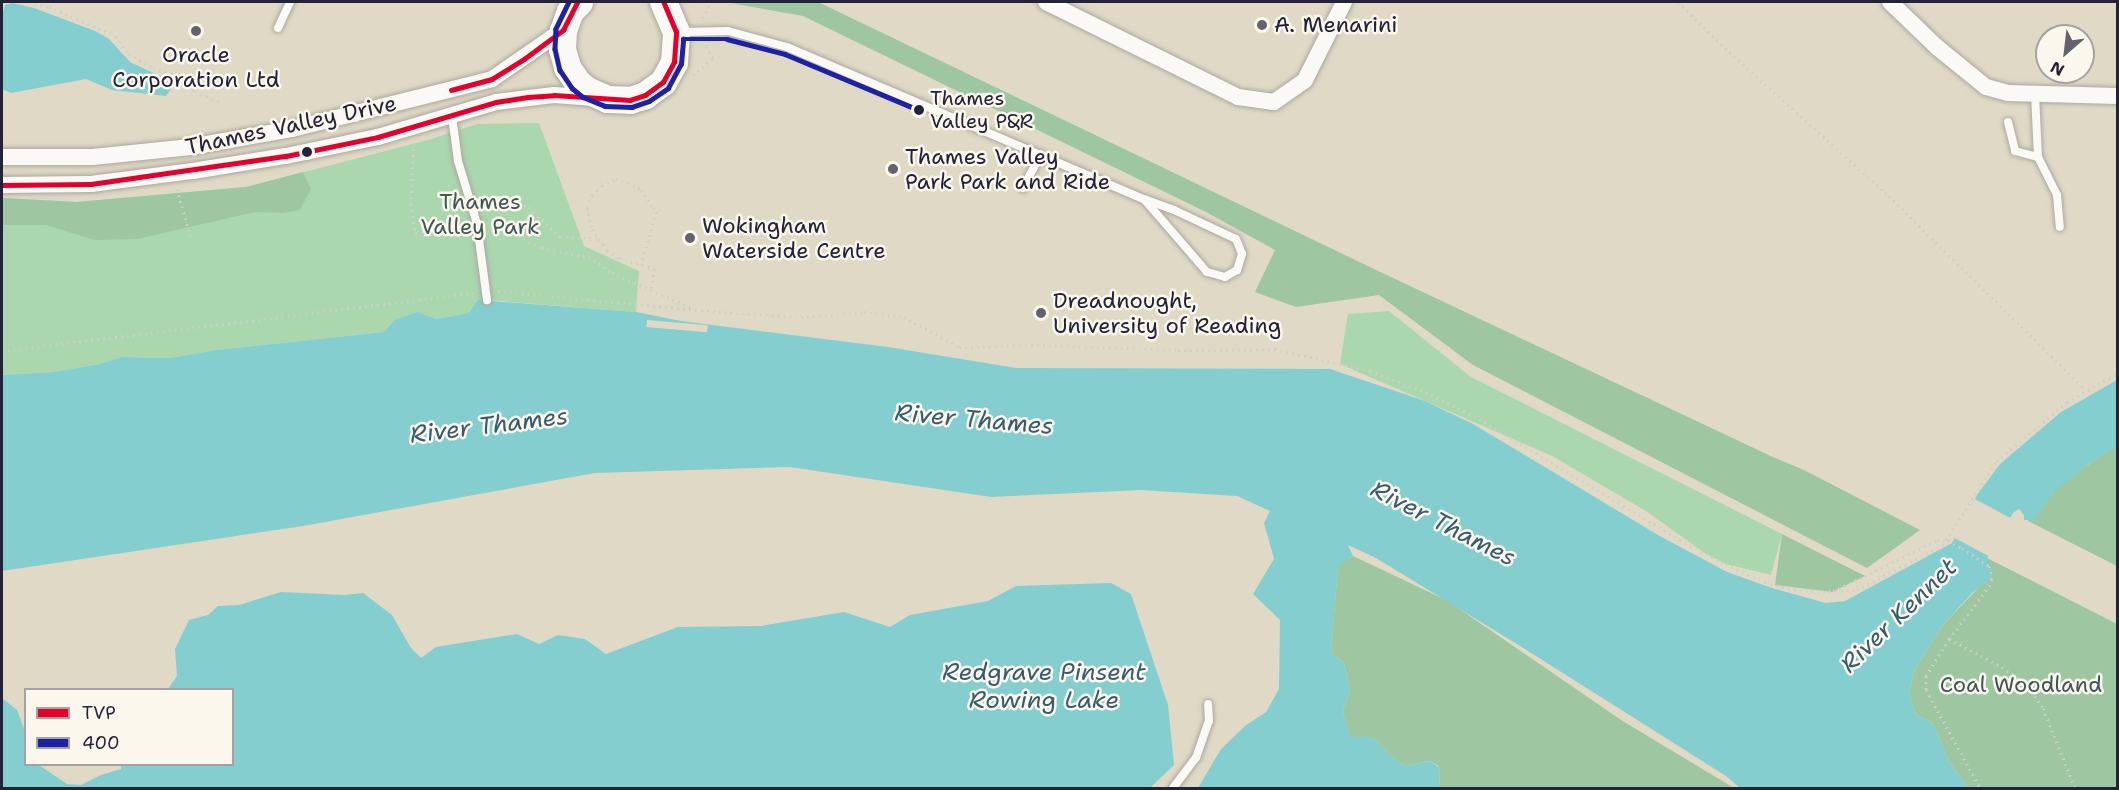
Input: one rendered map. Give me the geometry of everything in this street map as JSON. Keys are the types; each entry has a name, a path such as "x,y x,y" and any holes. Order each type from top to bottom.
{"main road":[{"path":"578,2 563,30 562,49 572,75 587,90 607,99 630,100 645,95 663,82 674,62 676,32 662,2"}],"street":[{"path":"1046,2 1239,98 1274,102 1305,80 1344,2"},
{"path":"1890,2 1945,54 1986,87 2007,93 2118,96"},
{"name":"Thames Valley Drive","path":"2,157 93,157 190,147 292,129 492,79 563,30"},
{"name":"Thames Valley Drive","path":"2,185 91,184 286,156 378,137 496,102 528,97 554,95 607,99"}],"lane":[{"path":"278,28 290,2"},
{"path":"676,32 728,31 787,47 1174,210 1236,239 1242,254 1237,270 1225,278 1207,272 1144,199"},
{"path":"2035,94 2038,157 2057,195 2060,227"},
{"path":"452,116 458,161 477,224 487,296"},
{"path":"2008,122 2015,151 2038,157"},
{"path":"1023,188 1041,154"},
{"path":"1173,789 1196,758 1209,721 1208,704"}],"path":[{"path":"29,2 49,7 116,36 129,54 153,68 180,77 195,92 222,103"},
{"path":"1678,2 1725,48 1889,196 2086,390"},
{"path":"414,138 411,204 415,232 464,229"},
{"path":"651,288 655,269 618,258 597,238 587,218 587,207 592,195 602,184 616,179 628,182 641,190 655,208 662,210"},
{"path":"178,192 192,242"},
{"path":"469,195 529,207 560,237 597,238"},
{"path":"641,265 655,208"},
{"path":"496,231 518,236 542,248 589,256 612,273 651,288 697,310"},
{"path":"2,351 487,296 801,317 864,312 904,317 959,347 1031,345 1178,350 1275,349 1370,371 1426,392 1474,416 1690,546 1726,564 1764,582 1794,590 1832,592 1857,590 1943,545 1997,461 2067,402 2118,373"},
{"path":"1832,592 1937,540 1948,541 1989,566 1992,579 1926,676 1926,690 1980,789"},
{"path":"1950,638 2002,667 2028,686 2043,708 2075,789"}],"green space":[{"path":"725,2 818,2 1374,269 1804,470 1920,530 1867,568 1473,365 1379,295 1296,307 1255,292 1275,250 1206,212 803,16"},
{"name":"Thames Valley Park","path":"539,123 584,246 639,271 636,312 487,300 469,313 436,319 417,312 384,332 216,350 170,358 121,357 100,364 54,372 2,375 2,198 77,202 246,187 428,140 477,124"},
{"path":"303,172 311,189 300,210 282,213 255,212 137,239 95,240 46,225 2,225 2,198 77,202 246,187"},
{"path":"1389,311 1471,377 1782,534 1771,575 1726,564 1706,554 1646,511 1552,456 1340,364 1348,314"},
{"path":"2117,445 2117,566 2028,521 2062,483"},
{"path":"1782,534 1865,576 1832,592 1775,585"},
{"path":"1353,556 1448,601 1621,720 1734,788 1440,788 1439,766 1429,761 1406,766 1397,761 1372,737 1350,738 1343,711 1350,690 1344,663 1331,653 1338,566"},
{"name":"Coal Woodland","path":"1987,558 2117,624 2117,788 1968,788 1948,760 1933,723 1916,715 1909,693 1914,671 1943,625 1984,582"}],"water":[{"path":"12,3 34,8 95,31 109,39 130,62 160,76 173,86 166,96 112,90 86,79 11,93 2,89 2,16 5,5"},
{"path":"478,300 636,312 681,321 888,347 1016,368 1330,369 1425,401 1473,424 1658,535 1727,572 1775,589 1826,603 1845,601 1952,543 1977,495 2000,464 2061,412 2117,380 2117,447 2089,464 2053,493 2034,520 2024,520 2024,515 2019,509 2013,513 1987,558 1988,565 1993,569 1991,578 1972,593 1943,625 1914,671 1909,693 1916,715 1933,723 1948,760 1968,788 1740,788 1726,776 1512,641 1376,558 1348,545 1353,556 1338,567 1331,653 1344,663 1350,690 1343,711 1350,737 1372,737 1397,761 1406,766 1429,761 1439,767 1440,788 1198,788 1221,749 1245,726 1266,712 1279,689 1280,620 1253,594 1274,559 1264,523 1270,511 1237,496 1141,490 991,497 790,467 595,473 303,526 2,571 2,375 54,372 100,364 121,357 170,358 216,350 384,332 395,320 417,312 436,319 469,313"},
{"name":"Redgrave Pinsent Rowing Lake","path":"1111,583 1131,594 1168,705 1174,765 1150,788 2,788 2,698 17,710 24,728 24,766 40,766 67,784 81,785 101,775 121,769 121,766 234,766 234,688 169,688 177,676 175,649 189,620 208,615 218,606 239,605 281,592 345,595 363,593 392,615 411,648 421,658 436,647 517,634 539,644 558,635 585,639 606,654 678,627 761,626 844,612 890,627 910,615 988,601 1016,586"}],"pier":[{"path":"647,320 708,325 707,332 646,327"},
{"path":"1973,498 2013,519 1992,558 1952,537"}],"transit line":[{"name":"400","path":"569,2 556,29 555,49 560,70 572,88 583,97 605,106 632,107 649,101 668,88 681,64 683,39 727,39 785,54 919,110"},
{"name":"TVP","path":"451,90 492,79 524,59 563,30 577,2"},
{"name":"TVP","path":"2,185 91,184 286,156 378,137 496,102 528,97 554,95 630,100 645,95 663,82 674,62 676,32 663,2"}],"place":[{"name":"A. Menarini","path":"1262,25"},
{"name":"Oracle Corporation Ltd","path":"196,31"},
{"name":"Thames Valley P&R","path":"919,110"},
{"name":"Thames Valley Park Park and Ride","path":"893,169"},
{"name":"Wokingham Waterside Centre","path":"690,238"},
{"name":"Dreadnought, University of Reading","path":"1041,313"}],"water label":[{"name":"River Thames","path":"974,420"},
{"name":"River Thames","path":"489,426"},
{"name":"River Thames","path":"1443,524"},
{"name":"River Kennet","path":"1899,616"}]}
